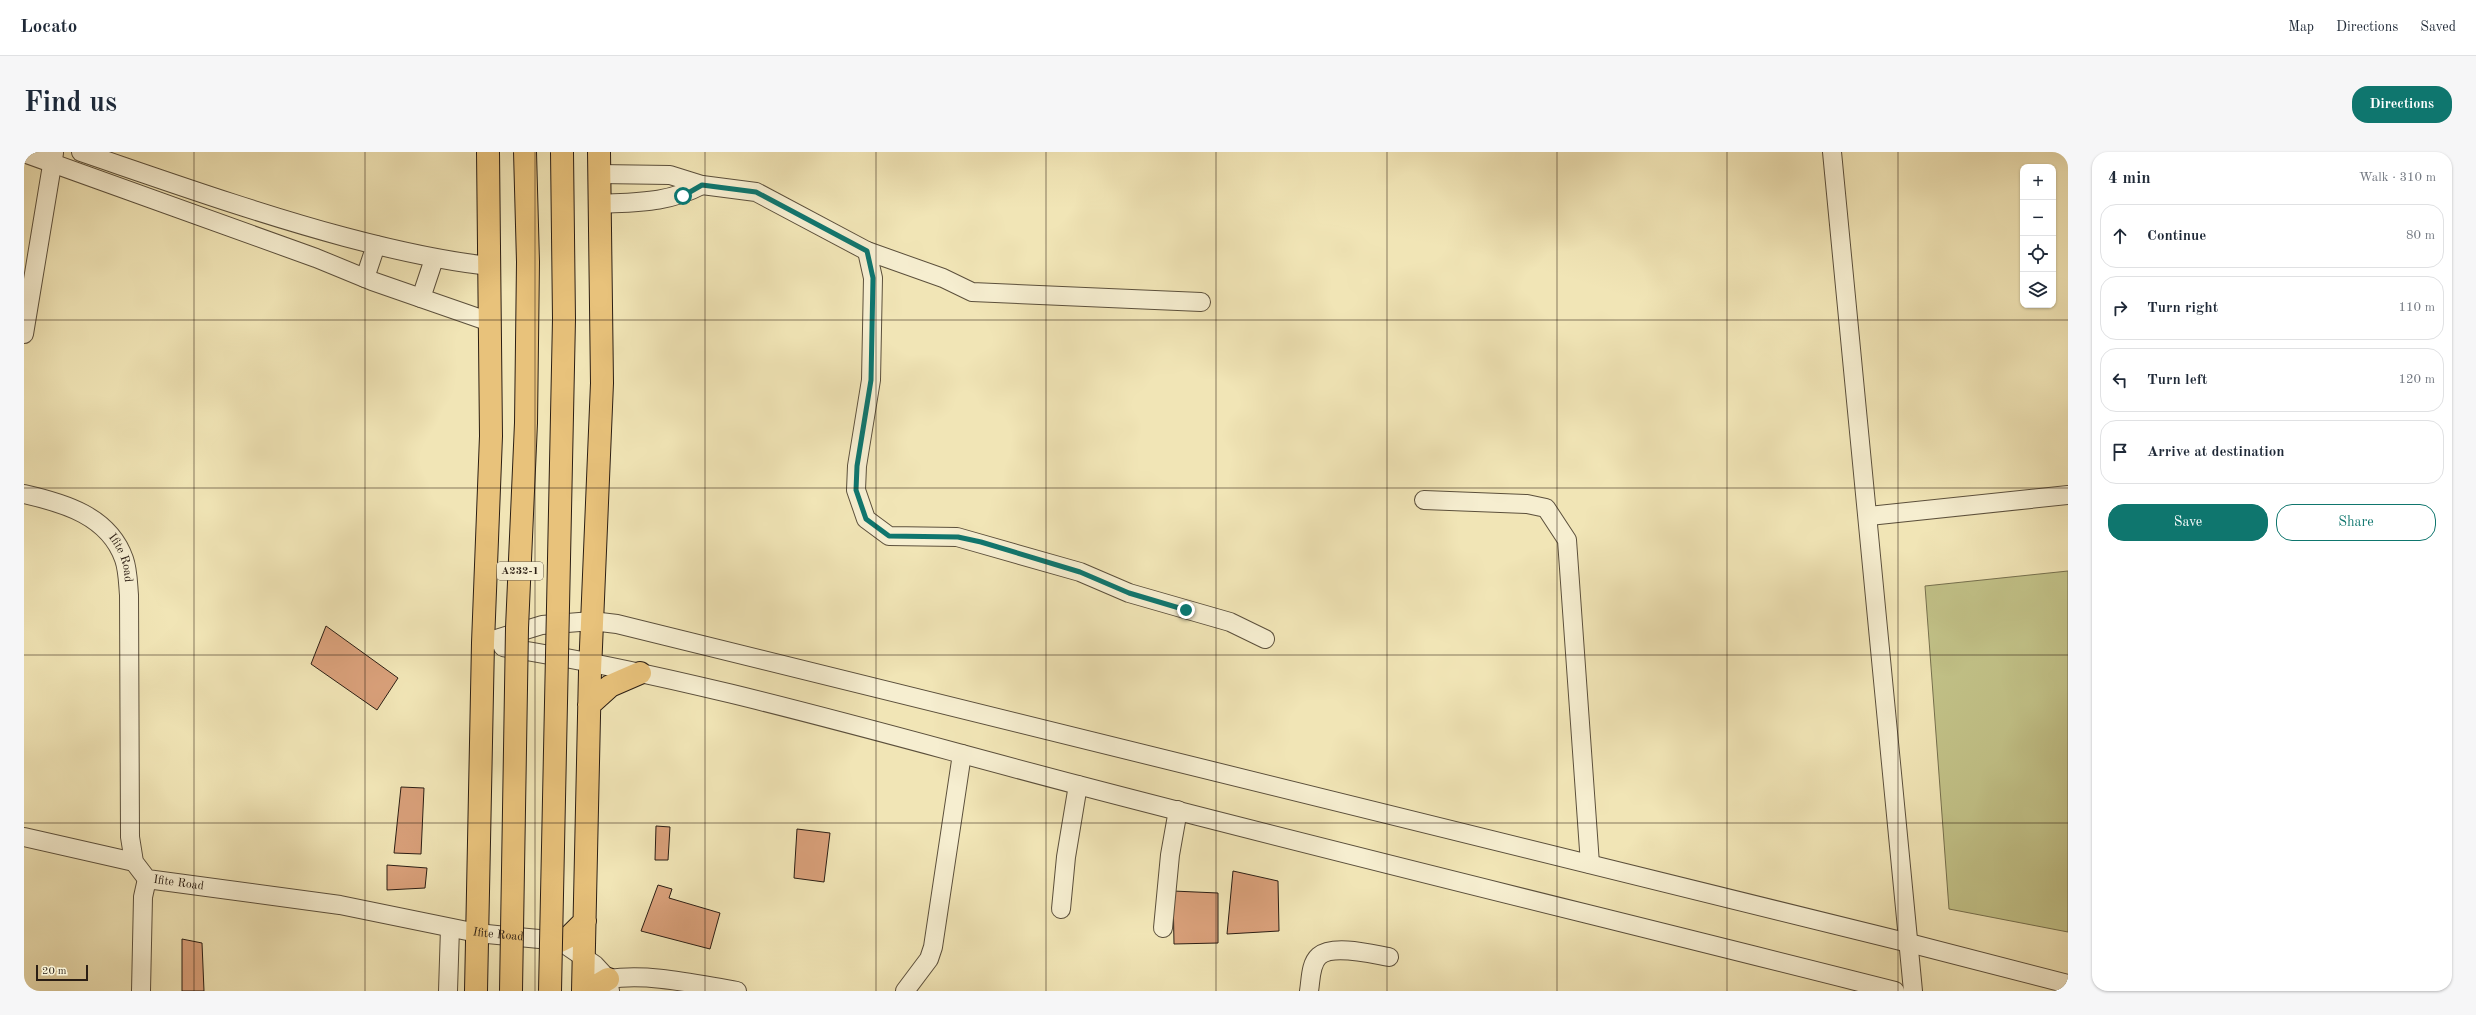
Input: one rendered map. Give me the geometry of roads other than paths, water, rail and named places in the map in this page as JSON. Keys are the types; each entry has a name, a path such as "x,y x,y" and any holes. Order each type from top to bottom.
{"highway":[{"path":"476,991 483,643 491,436 488,152"},
{"name":"A232-1","path":"511,991 517,628 526,415 528,262 525,152"},
{"name":"A232-1","path":"550,991 564,320 562,152"},
{"path":"583,991 590,661 602,383 599,152"},
{"path":"589,705 610,686 640,673"},
{"path":"560,941 570,936 585,921"},
{"path":"588,991 609,985"}],"street":[{"path":"81,152 279,220 434,258 490,266"},
{"path":"1832,152 1869,516 1913,991"},
{"path":"24,153 53,158 365,278 490,322"},
{"path":"24,334 53,158"},
{"path":"599,174 670,175 702,185 756,192 867,251 943,278 972,292 1201,302"},
{"path":"600,204 661,201 683,196 702,185"},
{"path":"365,278 376,245"},
{"path":"867,251 873,278 871,380 857,466 856,490 866,519 889,536 958,537 1080,572 1129,593 1230,622 1265,639"},
{"path":"421,298 434,258"},
{"name":"Ifite Road","path":"24,494 56,501 88,515 111,534 124,560 129,595 130,837 134,862 147,879 340,905 477,933 560,941 584,958 609,985"},
{"path":"1869,516 2068,495"},
{"path":"1424,500 1528,504 1546,508 1567,540 1590,864"},
{"path":"483,643 542,625 592,621 617,624 1909,942 2068,984"},
{"path":"483,643 590,661 776,704 1078,785 1895,991"},
{"path":"905,991 918,976 929,959 933,947 962,754"},
{"path":"1060,909 1078,785"},
{"path":"1163,928 1170,855 1178,810"},
{"path":"24,837 134,862"},
{"path":"141,991 143,897 147,879"},
{"path":"448,991 450,928"},
{"path":"1309,991 1312,968 1320,956 1332,951 1348,951 1389,957"},
{"path":"609,985 629,976 659,978 737,991"}]}
